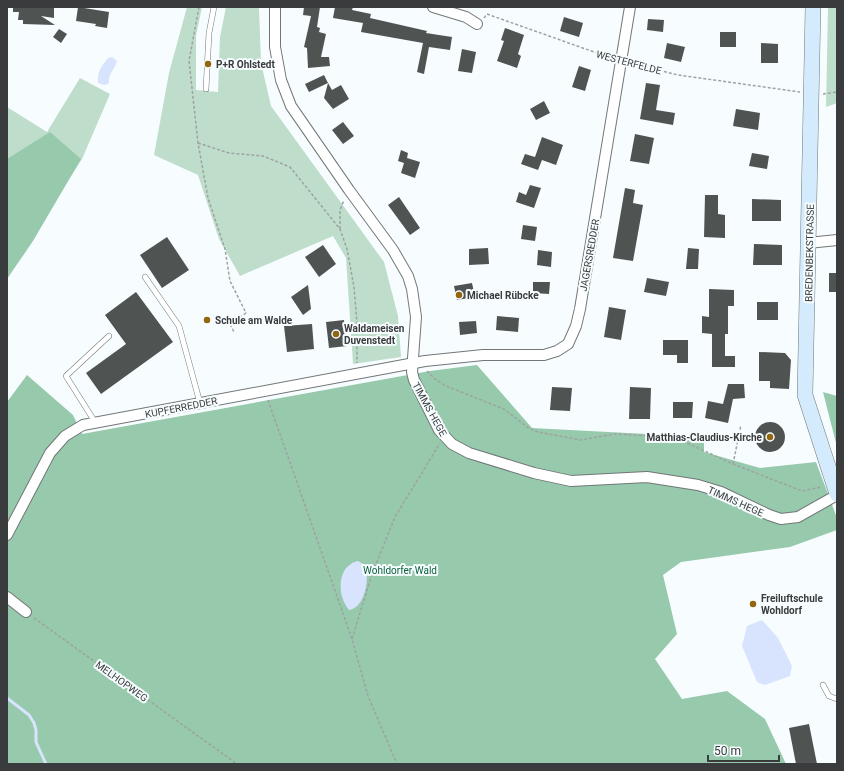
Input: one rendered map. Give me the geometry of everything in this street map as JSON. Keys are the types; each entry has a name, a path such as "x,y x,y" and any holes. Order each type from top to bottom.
{"street":[{"name":"TIMMS HEGE","path":"274,7 275,47 285,93 300,120 393,250 408,276 412,289 416,317 412,372 417,388 445,438 469,453 561,480 578,481 647,477 698,485 722,492 769,515 781,519 798,517 837,494"},
{"path":"433,7 466,17 477,24"},
{"name":"JAGERSREDDER","path":"413,364 425,361 483,355 544,355 557,351 568,344 576,326 580,309 630,7"},
{"name":"BREDENBEKSTRASSE","path":"813,7 805,395 837,494"},
{"path":"808,243 837,240"},
{"name":"KUPFERREDDER","path":"7,535 50,453 57,443 74,430 95,422 413,364"},
{"path":"7,597 26,612"}],"lane":[{"path":"206,89 209,33 214,7"},
{"path":"145,276 179,326 200,403"},
{"path":"95,422 66,376 109,336"},
{"path":"823,685 829,696 837,699"}],"path":[{"path":"199,7 189,61 198,143 208,198 225,249 230,281 246,313 230,324 234,332"},
{"name":"WESTERFELDE","path":"477,24 487,14 620,61 678,75 731,84 812,94 830,95 837,92"},
{"path":"198,143 229,153 263,156 290,167 340,229"},
{"path":"349,190 340,210 340,229 347,249 354,287 358,323 357,375"},
{"path":"425,361 427,372 446,386 504,409 532,430 570,439 581,440 614,434 674,438 733,464 802,491 823,486"},
{"path":"264,390 352,639 368,696 397,764"},
{"path":"733,464 741,425"},
{"path":"352,639 372,574 395,517 438,446 445,438"},
{"name":"MELHOPWEG","path":"26,612 237,764"}],"green space":[{"path":"187,7 202,7 196,36 196,90 218,92 220,37 226,7 259,7 261,63 271,106 384,262 398,316 401,357 353,364 346,258 333,236 240,276 219,239 198,175 154,155 169,73"},
{"path":"828,7 837,7 837,103 826,107"},
{"path":"80,78 110,94 82,159 7,276 7,107 47,132"},
{"path":"50,132 81,159 33,241 7,279 7,159"},
{"name":"Wohldorfer Wald","path":"477,365 532,428 704,437 704,452 760,468 816,462 837,518 837,530 790,547 681,562 663,575 677,634 655,659 682,699 727,691 765,719 786,764 7,764 7,402 27,375 73,415 82,434 430,371"},
{"path":"823,392 837,396 837,447"}],"water":[{"path":"112,57 117,61 109,83 105,85 98,83 98,76 101,67 108,58"},
{"path":"358,561 365,565 367,577 365,592 359,604 349,610 342,597 342,575 351,564"},
{"path":"762,620 778,638 792,666 790,676 765,685 757,682 742,646 747,626"}],"building":[{"path":"13,7 54,7 54,18 41,16 55,25 23,24 23,20 18,20 19,12 13,12"},
{"path":"78,7 109,12 107,28 95,26 96,24 76,21"},
{"path":"304,7 320,7 317,27 320,28 319,32 326,34 321,57 329,57 330,66 308,68 307,48 304,47 311,16 303,15"},
{"path":"335,7 353,7 352,10 371,14 370,18 427,31 426,33 452,37 450,50 429,47 424,74 417,72 423,43 361,32 363,23 333,18"},
{"path":"564,17 583,23 579,37 560,31"},
{"path":"648,19 664,20 663,32 647,30"},
{"path":"505,28 524,35 518,54 521,56 517,68 497,61 504,41 501,40"},
{"path":"59,29 67,34 61,43 53,37"},
{"path":"720,32 736,32 736,47 720,47"},
{"path":"667,43 685,47 681,62 664,58"},
{"path":"761,43 778,44 778,63 761,63"},
{"path":"462,49 476,52 472,73 458,71"},
{"path":"579,66 591,70 585,91 572,87"},
{"path":"324,75 328,83 309,92 305,84"},
{"path":"328,83 332,90 341,85 349,99 333,109 324,98"},
{"path":"646,83 660,85 656,110 675,113 673,125 640,119"},
{"path":"544,101 550,113 536,120 530,109"},
{"path":"736,109 760,113 758,130 733,126"},
{"path":"343,122 354,136 343,144 332,130"},
{"path":"635,134 654,138 649,164 630,161"},
{"path":"542,137 563,145 556,165 542,160 538,170 521,164 525,154 535,157"},
{"path":"401,150 408,153 407,158 420,162 415,178 401,173 404,163 398,161"},
{"path":"752,153 769,156 767,169 749,166"},
{"path":"530,185 541,188 534,208 516,202 519,192 526,195"},
{"path":"625,188 635,190 633,203 643,205 633,261 613,258"},
{"path":"705,195 718,195 718,214 725,215 725,238 704,237"},
{"path":"399,197 420,228 410,235 388,205"},
{"path":"752,199 781,200 781,221 752,221"},
{"path":"523,225 537,227 535,241 521,239"},
{"path":"167,237 189,270 162,288 140,255"},
{"path":"754,244 782,245 782,265 753,265"},
{"path":"323,245 336,264 319,277 305,257"},
{"path":"488,248 489,264 469,265 469,249"},
{"path":"688,248 699,249 698,269 686,269"},
{"path":"538,250 552,252 551,267 537,265"},
{"path":"829,273 837,273 837,292 829,292"},
{"path":"647,278 669,282 666,296 644,292"},
{"path":"533,282 550,282 549,294 533,293"},
{"path":"472,283 475,297 457,300 454,286"},
{"path":"308,285 311,309 303,315 291,297"},
{"path":"709,289 734,290 734,306 728,306 728,334 725,334 725,356 735,356 735,367 712,367 712,334 702,333 702,316 709,317"},
{"path":"136,292 173,342 101,394 86,373 126,344 105,315"},
{"path":"757,302 778,302 778,320 757,320"},
{"path":"609,307 626,310 621,340 604,337"},
{"path":"497,316 519,318 518,332 496,330"},
{"name":"Waldameisen Duvenstedt","path":"344,320 347,346 329,348 326,322"},
{"path":"476,321 477,333 460,335 459,322"},
{"path":"312,324 314,349 287,352 284,326"},
{"path":"663,340 688,340 688,363 677,363 677,355 663,355"},
{"path":"759,352 785,353 791,360 789,389 770,388 770,381 759,381"},
{"path":"728,384 744,384 745,398 733,399 728,423 705,418 708,401 723,404"},
{"path":"552,387 572,388 570,411 550,410"},
{"path":"630,387 651,388 650,419 629,419"},
{"path":"673,402 693,402 692,418 673,418"},
{"name":"Matthias-Claudius-Kirche","path":"770,422 781,426 785,437 781,448 770,452 759,448 755,437 759,426"},
{"path":"809,724 817,764 796,764 789,728"}],"waterway":[{"path":"7,698 29,715 34,723 36,730 36,742 46,764"}],"place":[{"name":"P+R Ohlstedt","path":"208,64"},
{"name":"Michael Rübcke","path":"459,295"},
{"name":"Schule am Walde","path":"207,320"},
{"name":"Waldameisen Duvenstedt","path":"336,334"},
{"name":"Matthias-Claudius-Kirche","path":"770,437"},
{"name":"Freiluftschule Wohldorf","path":"753,604"}]}
